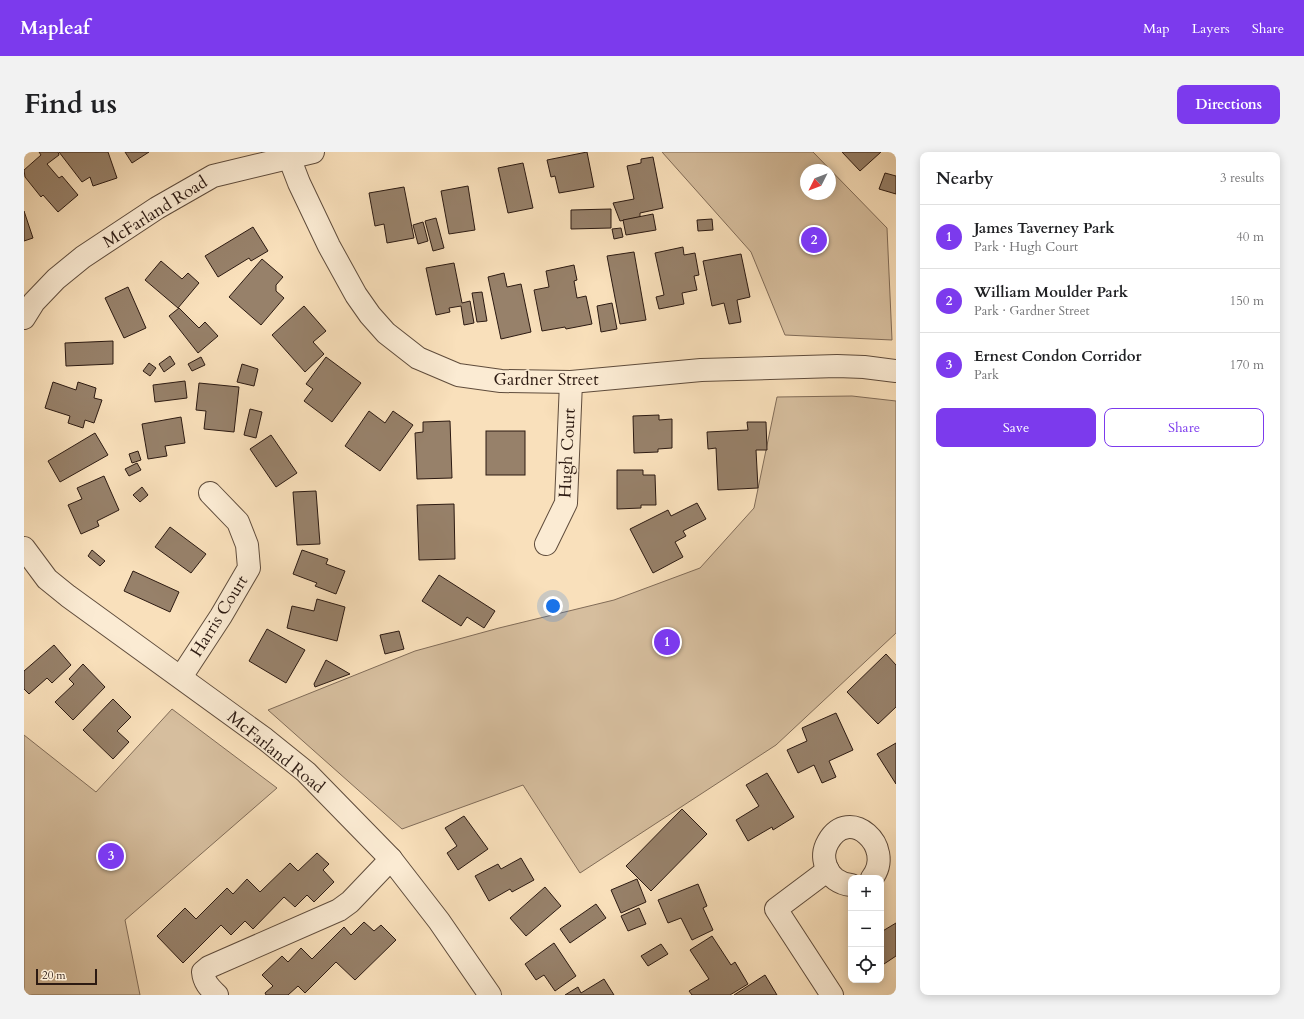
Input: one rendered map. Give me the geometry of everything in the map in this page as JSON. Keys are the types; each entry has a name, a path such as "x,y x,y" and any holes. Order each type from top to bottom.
{"street":[{"name":"McFarland Road","path":"24,318 34,302 56,279 83,257 157,208 213,176 313,152"},
{"name":"Gardner Street","path":"289,157 299,183 329,246 356,295 386,333 402,346 418,358 458,375 502,382 571,382 701,370 837,366 864,367 896,371"},
{"name":"Hugh Court","path":"546,544 566,503 571,382"},
{"name":"Harris Court","path":"180,677 221,616 249,568 247,545 238,522 210,493"},
{"name":"McFarland Road","path":"24,548 47,579 68,596 265,739 306,772 391,859 439,921 490,995"},
{"path":"848,884 837,880 828,870 824,856 826,846 831,837 844,829 859,828 868,831 876,838 882,852 880,865 874,875"},
{"path":"217,995 207,986 204,978 203,972 209,966 339,910 350,902 391,859"},
{"path":"828,870 776,909 832,995"}],"shaded area":[{"path":"662,152 813,152 825,164 800,164 800,200 836,200 836,176 887,228 892,340 785,335 751,252"},
{"path":"852,396 896,401 896,633 776,745 580,873 523,785 402,829 268,710 415,651 499,628 614,600 700,568 754,508 777,397"},
{"path":"172,709 277,788 125,920 140,995 24,995 24,735 96,792"}],"building":[{"path":"39,152 58,152 59,155 47,164 59,178 62,176 78,195 58,212 43,195 41,197 25,177 24,170 41,155"},
{"path":"59,152 108,152 117,178 93,186 90,177 82,182"},
{"path":"125,152 149,152 132,163"},
{"path":"587,152 594,187 559,193 555,176 551,177 547,160"},
{"path":"842,152 881,152 860,171"},
{"path":"653,157 663,208 640,213 640,217 620,221 613,203 634,199 627,166 641,163 641,159"},
{"path":"523,163 533,208 508,213 498,168"},
{"path":"885,173 896,176 896,194 879,189"},
{"path":"468,186 475,230 449,234 441,191"},
{"path":"404,187 414,238 387,243 384,224 375,226 369,193"},
{"path":"611,209 611,228 571,229 571,210"},
{"path":"24,211 33,238 24,241"},
{"path":"653,214 656,230 626,235 623,220"},
{"path":"436,218 444,248 433,251 425,221"},
{"path":"712,219 713,230 698,231 697,220"},
{"path":"423,222 428,241 418,244 413,225"},
{"path":"253,227 268,251 251,261 249,258 218,277 205,256"},
{"path":"621,228 623,237 614,239 612,229"},
{"path":"683,247 684,255 695,253 699,275 694,276 697,290 682,293 684,304 659,309 656,297 664,295 655,253"},
{"path":"634,252 646,320 620,324 607,256"},
{"path":"741,254 750,297 737,300 741,322 729,324 724,303 712,306 703,261"},
{"path":"262,259 283,277 276,285 276,291 284,298 261,325 229,297"},
{"path":"161,261 182,279 188,273 199,283 178,308 145,280"},
{"path":"454,263 462,303 470,301 474,323 464,325 461,306 449,308 450,312 436,315 426,268"},
{"path":"574,265 577,280 574,281 577,298 586,296 592,324 566,329 565,327 542,331 534,290 549,287 546,271"},
{"path":"504,273 507,287 521,284 531,332 501,339 488,277"},
{"path":"128,287 146,328 124,338 105,298"},
{"path":"482,292 487,321 477,322 472,293"},
{"path":"612,303 617,329 601,332 597,306"},
{"path":"304,306 326,331 313,342 324,354 305,372 272,335"},
{"path":"179,308 199,328 205,322 218,336 198,353 169,316"},
{"path":"113,341 113,364 66,366 65,343"},
{"path":"170,356 175,364 164,372 159,364"},
{"path":"201,357 205,365 192,371 188,364"},
{"path":"326,357 361,383 332,422 304,401 313,389 306,384"},
{"path":"149,363 156,368 150,376 143,371"},
{"path":"242,364 258,369 254,386 237,382"},
{"path":"185,381 187,398 155,402 153,385"},
{"path":"53,382 76,390 78,382 96,388 94,398 102,400 94,423 85,420 83,428 68,423 70,416 45,408"},
{"path":"199,383 239,387 234,432 204,429 206,411 196,410"},
{"path":"250,409 262,412 256,438 244,435"},
{"path":"369,411 385,423 393,411 413,425 380,471 345,446"},
{"path":"659,415 659,420 672,419 672,448 658,449 658,452 634,453 633,416"},
{"path":"181,417 185,443 165,446 167,456 148,459 142,424"},
{"path":"450,421 452,478 417,479 415,433 423,432 423,422"},
{"path":"747,422 766,422 767,450 756,450 758,488 718,490 716,448 708,449 707,432 748,430"},
{"path":"486,431 525,431 525,475 486,475"},
{"path":"95,433 108,455 60,482 48,461"},
{"path":"271,435 297,473 276,487 250,449"},
{"path":"138,451 141,460 132,463 129,454"},
{"path":"137,463 141,470 129,476 125,469"},
{"path":"617,470 643,470 643,475 655,475 656,505 641,505 641,508 617,509"},
{"path":"104,476 119,510 97,521 99,526 81,534 68,505 82,499 77,488"},
{"path":"142,487 148,495 140,502 133,495"},
{"path":"316,491 320,544 297,545 293,492"},
{"path":"697,503 706,519 683,531 686,536 675,542 683,557 653,573 630,529 668,510 671,516"},
{"path":"454,504 455,559 419,560 417,505"},
{"path":"170,527 206,554 191,573 155,547"},
{"path":"92,550 105,561 100,566 88,556"},
{"path":"302,550 328,559 326,564 345,571 336,594 315,586 317,583 293,574"},
{"path":"133,571 179,592 170,612 124,591"},
{"path":"439,575 495,611 484,628 467,617 461,626 422,601"},
{"path":"317,599 345,607 337,641 287,628 292,606 314,611"},
{"path":"267,629 305,650 286,683 249,661"},
{"path":"399,631 404,649 385,654 380,635"},
{"path":"54,645 71,665 52,683 47,678 29,694 24,689 24,671"},
{"path":"886,654 896,665 896,707 878,724 847,692"},
{"path":"326,660 350,674 315,687 314,684"},
{"path":"83,664 105,687 73,720 55,702 74,684 69,679"},
{"path":"113,699 131,717 117,731 129,742 113,759 83,730"},
{"path":"836,713 853,750 829,761 836,777 822,783 814,765 798,773 787,750 807,741 802,728"},
{"path":"896,743 896,784 877,754"},
{"path":"767,773 794,817 773,830 772,827 748,841 736,820 759,806 746,785"},
{"path":"682,809 707,834 651,891 626,866"},
{"path":"464,816 488,849 458,870 447,853 457,846 445,828"},
{"path":"317,853 329,864 323,870 334,882 314,902 307,895 295,907 284,897 253,929 245,921 231,935 221,925 183,963 157,936 185,908 196,919 227,888 233,894 247,879 260,892 290,863 298,871"},
{"path":"521,858 534,880 512,892 510,889 489,901 475,876 498,864 501,869"},
{"path":"637,879 646,902 621,913 611,890"},
{"path":"698,884 707,906 703,908 713,930 692,940 681,918 668,923 658,900"},
{"path":"545,887 561,906 526,936 510,918"},
{"path":"596,904 606,918 570,943 560,929"},
{"path":"639,908 646,924 628,931 621,916"},
{"path":"364,922 374,931 381,925 396,940 355,980 336,962 305,993 298,986 288,995 266,995 265,993 273,986 262,975 282,956 288,962 301,948 312,959 344,927 351,935"},
{"path":"896,923 896,956 884,964 884,947 884,930"},
{"path":"712,936 731,965 735,962 748,984 730,995 692,995 689,991 709,979 690,950"},
{"path":"554,943 576,976 555,991 544,975 536,980 525,964"},
{"path":"661,944 668,954 648,966 641,956"},
{"path":"765,975 777,995 734,995"},
{"path":"604,979 614,995 565,995 578,987 581,993"}],"place":[{"name":"William Moulder Park","path":"814,240"},
{"name":"James Taverney Park","path":"667,642"},
{"name":"Ernest Condon Corridor","path":"111,856"}]}
